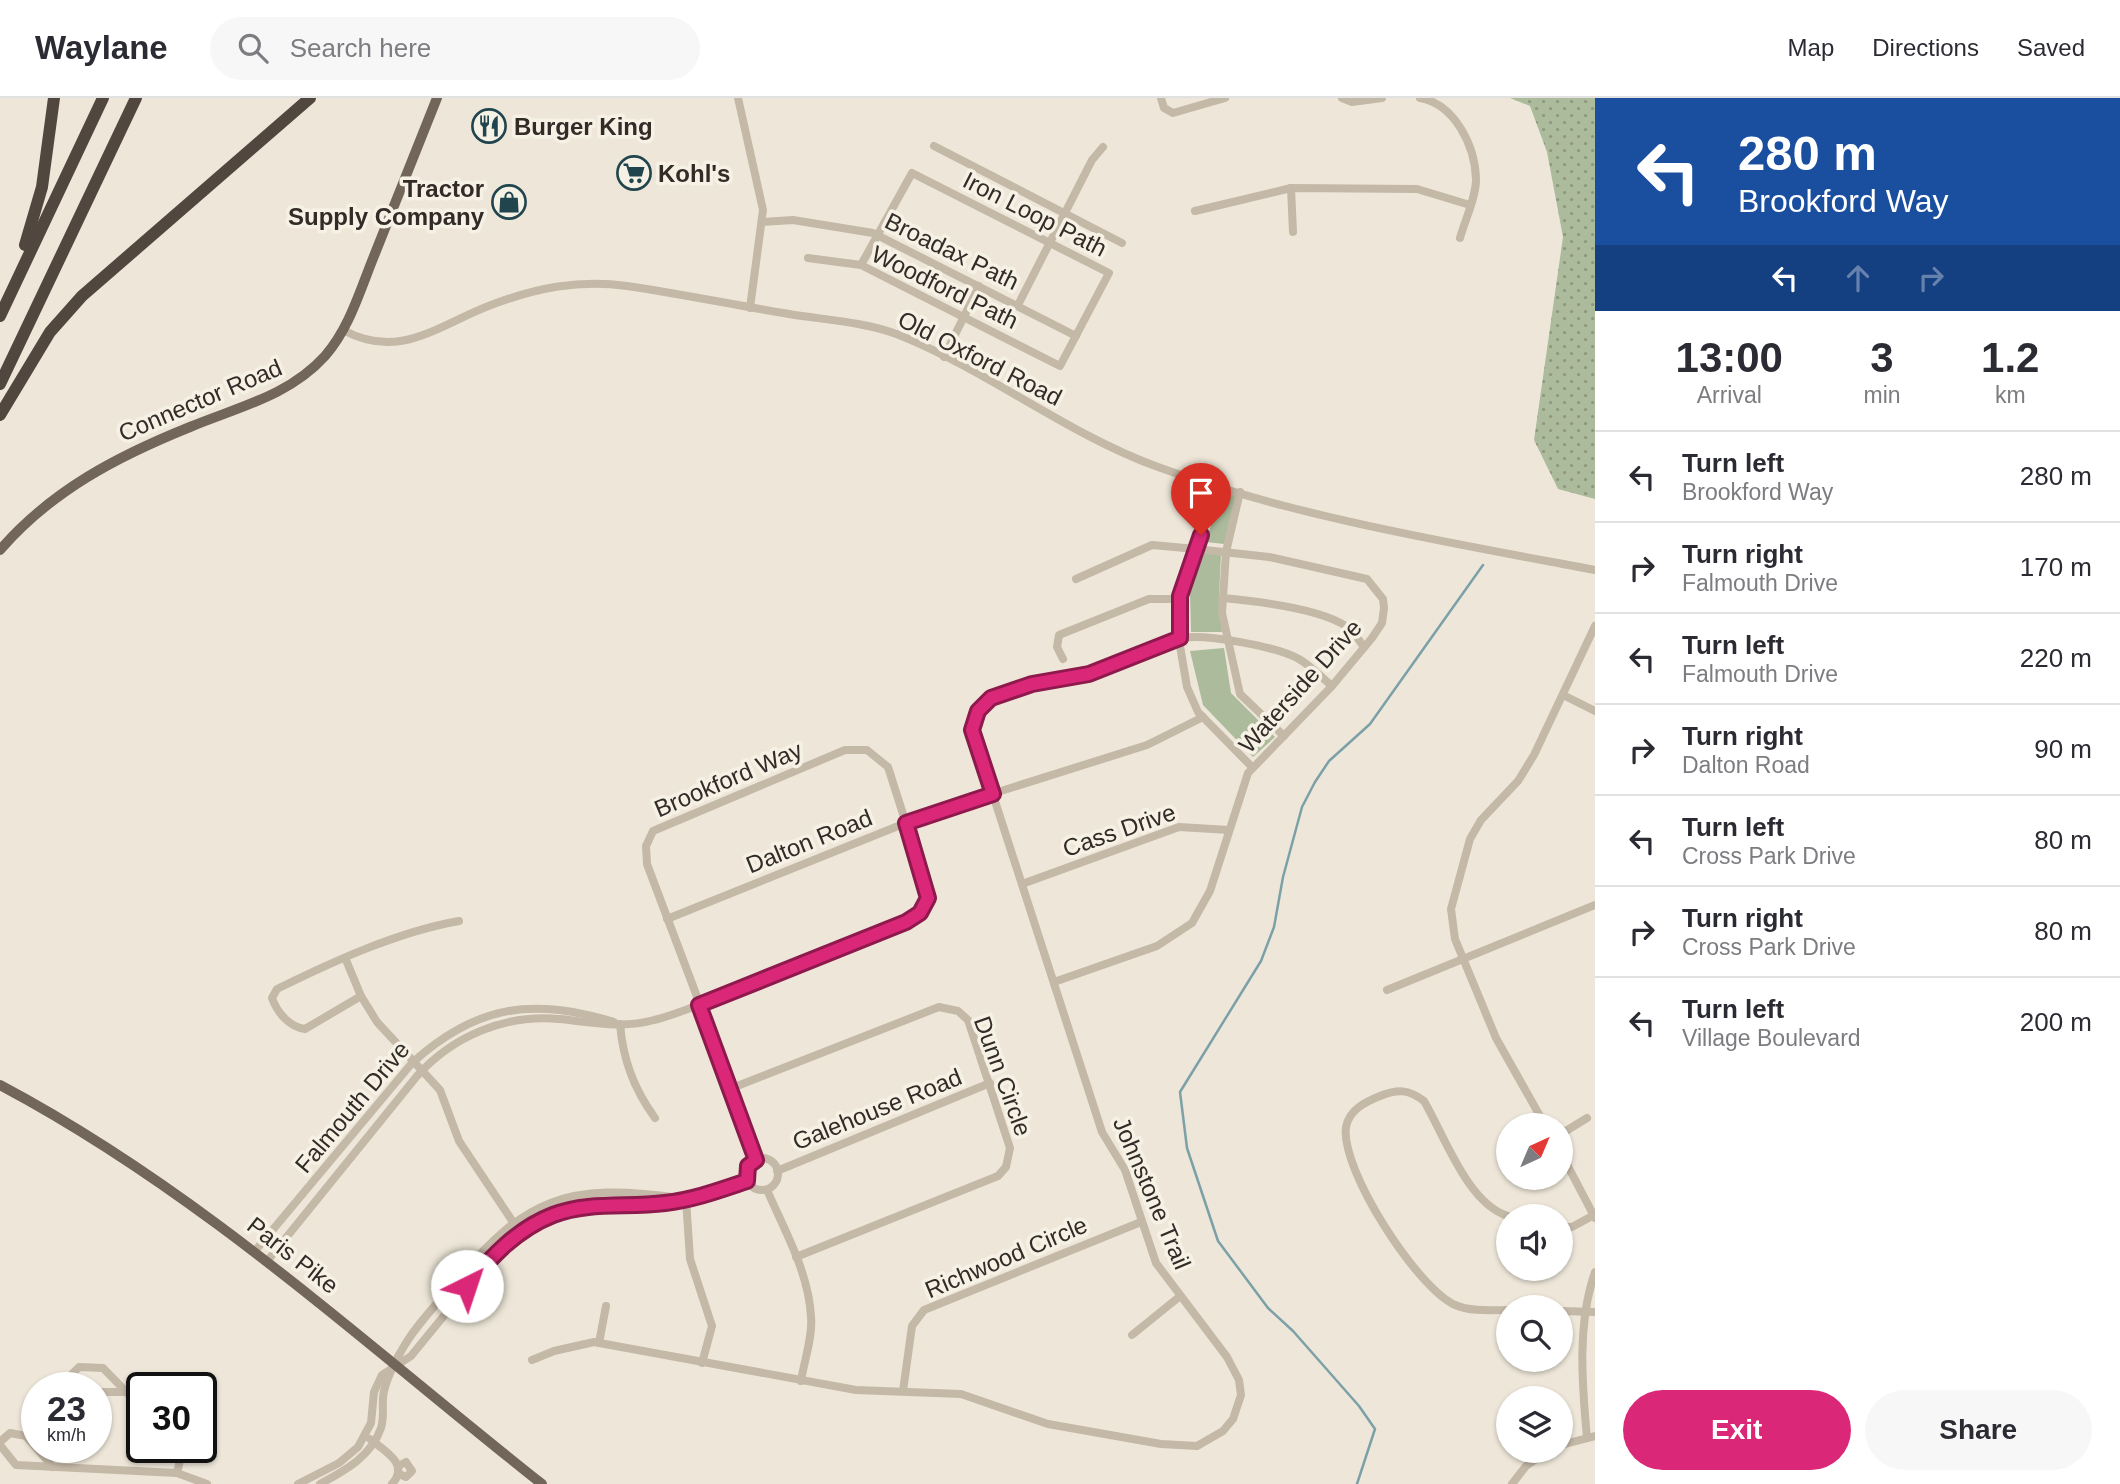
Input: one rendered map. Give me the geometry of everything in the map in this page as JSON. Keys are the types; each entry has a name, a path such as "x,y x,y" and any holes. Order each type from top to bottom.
{"highway":[{"path":"0,303 38,209 54,98"},
{"path":"0,316 103,98"},
{"path":"0,384 136,98"},
{"path":"0,415 36,352 74,304 310,98"}],"main road":[{"name":"Connector Road","path":"0,550 39,511 106,464 193,425 258,402 298,381 325,356 343,330 437,98"},
{"name":"Paris Pike","path":"0,1085 145,1172 256,1251 542,1484"}],"street":[{"path":"738,98 761,194 762,222 750,308"},
{"path":"1161,98 1164,108 1173,113 1225,98"},
{"path":"1342,98 1352,102 1382,98"},
{"path":"1420,98 1443,107 1465,136 1476,180 1460,238"},
{"path":"934,146 1122,243"},
{"path":"1018,305 1092,160 1103,147"},
{"name":"Iron Loop Path","path":"878,235 912,173 1109,273 1060,366"},
{"path":"1195,211 1291,188 1416,189 1470,205"},
{"path":"1291,188 1293,232"},
{"name":"Broadax Path","path":"762,222 793,220 878,235 1076,336"},
{"path":"862,265 878,235"},
{"name":"Woodford Path","path":"808,258 862,265 1060,366"},
{"name":"Old Oxford Road","path":"343,330 377,343 405,342 536,290 582,282 627,286 884,330 944,357 1141,460 1213,486 1507,554 1595,570"},
{"path":"944,357 979,286"},
{"path":"1213,486 1180,599 1180,638 1187,687 1203,717 1252,768"},
{"path":"1240,492 1226,552 1222,598 1227,639 1240,694 1284,736"},
{"name":"Waterside Drive","path":"1054,982 1157,946 1192,923 1210,891 1252,768 1332,686 1381,623 1384,608 1383,599 1367,579 1269,556 1196,549 1152,545 1076,579"},
{"path":"1222,598 1261,601 1332,621 1346,627 1364,647"},
{"path":"1063,659 1058,646 1059,635 1149,599 1180,599"},
{"path":"1538,1113 1496,1038 1462,959 1455,939 1451,909 1470,839 1481,820 1518,781 1534,755 1595,626"},
{"path":"1180,638 1227,639 1296,657 1332,686"},
{"name":"Johnstone Trail","path":"532,1360 554,1351 599,1343 856,1390 961,1394 1048,1424 1161,1444 1197,1446 1223,1431 1233,1419 1241,1395 1240,1380 1227,1357 1179,1297 1156,1263 1120,1159 1102,1132 972,730 978,711 991,698 1032,684 1081,676 1180,638"},
{"path":"1563,695 1595,711"},
{"name":"Dalton Road","path":"667,919 906,823 1147,745 1203,717"},
{"name":"Brookford Way","path":"756,1160 732,1088 647,864 646,846 653,831 845,750 867,750 888,767 906,823"},
{"name":"Falmouth Drive","path":"268,1260 422,1070 453,1044 502,1023 546,1019 586,1024 652,1021 699,1005 906,922 920,913 928,898 906,823"},
{"name":"Cass Drive","path":"1022,884 1179,827 1230,830"},
{"path":"1387,990 1595,905"},
{"path":"361,996 305,1029 292,1024 274,1003 273,994 277,989 426,927 459,921"},
{"path":"346,960 361,996 377,1023 440,1090 459,1141 521,1234"},
{"name":"Dunn Circle","path":"732,1088 939,1007 958,1011 968,1020 1010,1148 1006,1167 998,1176 796,1257"},
{"name":"Falmouth Drive","path":"256,1251 412,1063 435,1042 456,1029 517,1009 570,1009 620,1024"},
{"path":"620,1024 621,1043 637,1093 655,1118"},
{"name":"Galehouse Road","path":"777,1171 990,1083"},
{"path":"1496,1213 1477,1195 1424,1101 1415,1094 1405,1090 1393,1091 1355,1109 1346,1128 1354,1163 1361,1183 1401,1253 1442,1296 1455,1305 1496,1309"},
{"path":"1573,1126 1587,1118"},
{"path":"765,1159 777,1171 776,1182 767,1190 752,1187 747,1181 748,1166 756,1160 765,1159"},
{"path":"1573,1176 1594,1216 1573,1226"},
{"path":"298,1484 339,1463 358,1447 371,1423 376,1386 382,1376 411,1356 497,1251 521,1234 554,1215 596,1205 650,1204 686,1199 747,1181"},
{"path":"767,1190 796,1257 808,1296 812,1319 801,1381"},
{"path":"320,1484 348,1468 373,1442 384,1417 384,1391 414,1332 477,1255 513,1221 558,1200 594,1192 615,1191 686,1199"},
{"path":"594,1192 596,1205"},
{"path":"686,1199 690,1259 712,1326 702,1363"},
{"name":"Richwood Circle","path":"903,1391 912,1325 924,1310 1141,1222"},
{"path":"1573,1442 1591,1437 1583,1401 1585,1312 1595,1272"},
{"path":"1132,1335 1179,1297"},
{"path":"599,1343 606,1306"},
{"path":"1573,1312 1595,1312"},
{"path":"74,1372 79,1367 103,1368 107,1372"},
{"path":"112,1377 126,1392"},
{"path":"112,1392 126,1392"},
{"path":"53,1467 26,1436 10,1433 0,1444 16,1465 53,1467 177,1473 207,1484"},
{"path":"365,1436 398,1470 392,1484"},
{"path":"177,1473 179,1463"},
{"path":"1512,1484 1530,1463"}],"green space":[{"path":"1510,98 1595,98 1595,499 1558,489 1534,440 1563,237 1547,152 1530,106"},
{"path":"1221,491 1236,495 1224,544 1206,542"},
{"path":"1204,554 1221,554 1219,597 1222,632 1191,632 1190,592"},
{"path":"1224,648 1231,693 1275,737 1253,757 1203,705 1190,651"}],"waterway":[{"path":"1357,1484 1375,1429 1359,1406 1293,1331 1268,1308 1218,1241 1187,1148 1180,1092 1261,961 1274,927 1283,877 1302,807 1315,782 1329,761 1370,724 1483,565"}],"place":[{"name":"Burger King","path":"489,126"},
{"name":"Kohl's","path":"634,173"},
{"name":"Tractor Supply Company","path":"509,202"}],"route":[{"path":"467,1286 497,1251 554,1215 590,1205 667,1203 708,1195 747,1181 748,1166 756,1160 732,1088 699,1005 906,922 920,913 928,898 906,823 993,794 972,730 978,711 991,698 1032,684 1073,679 1089,674 1180,638 1180,596 1201,535"}]}
